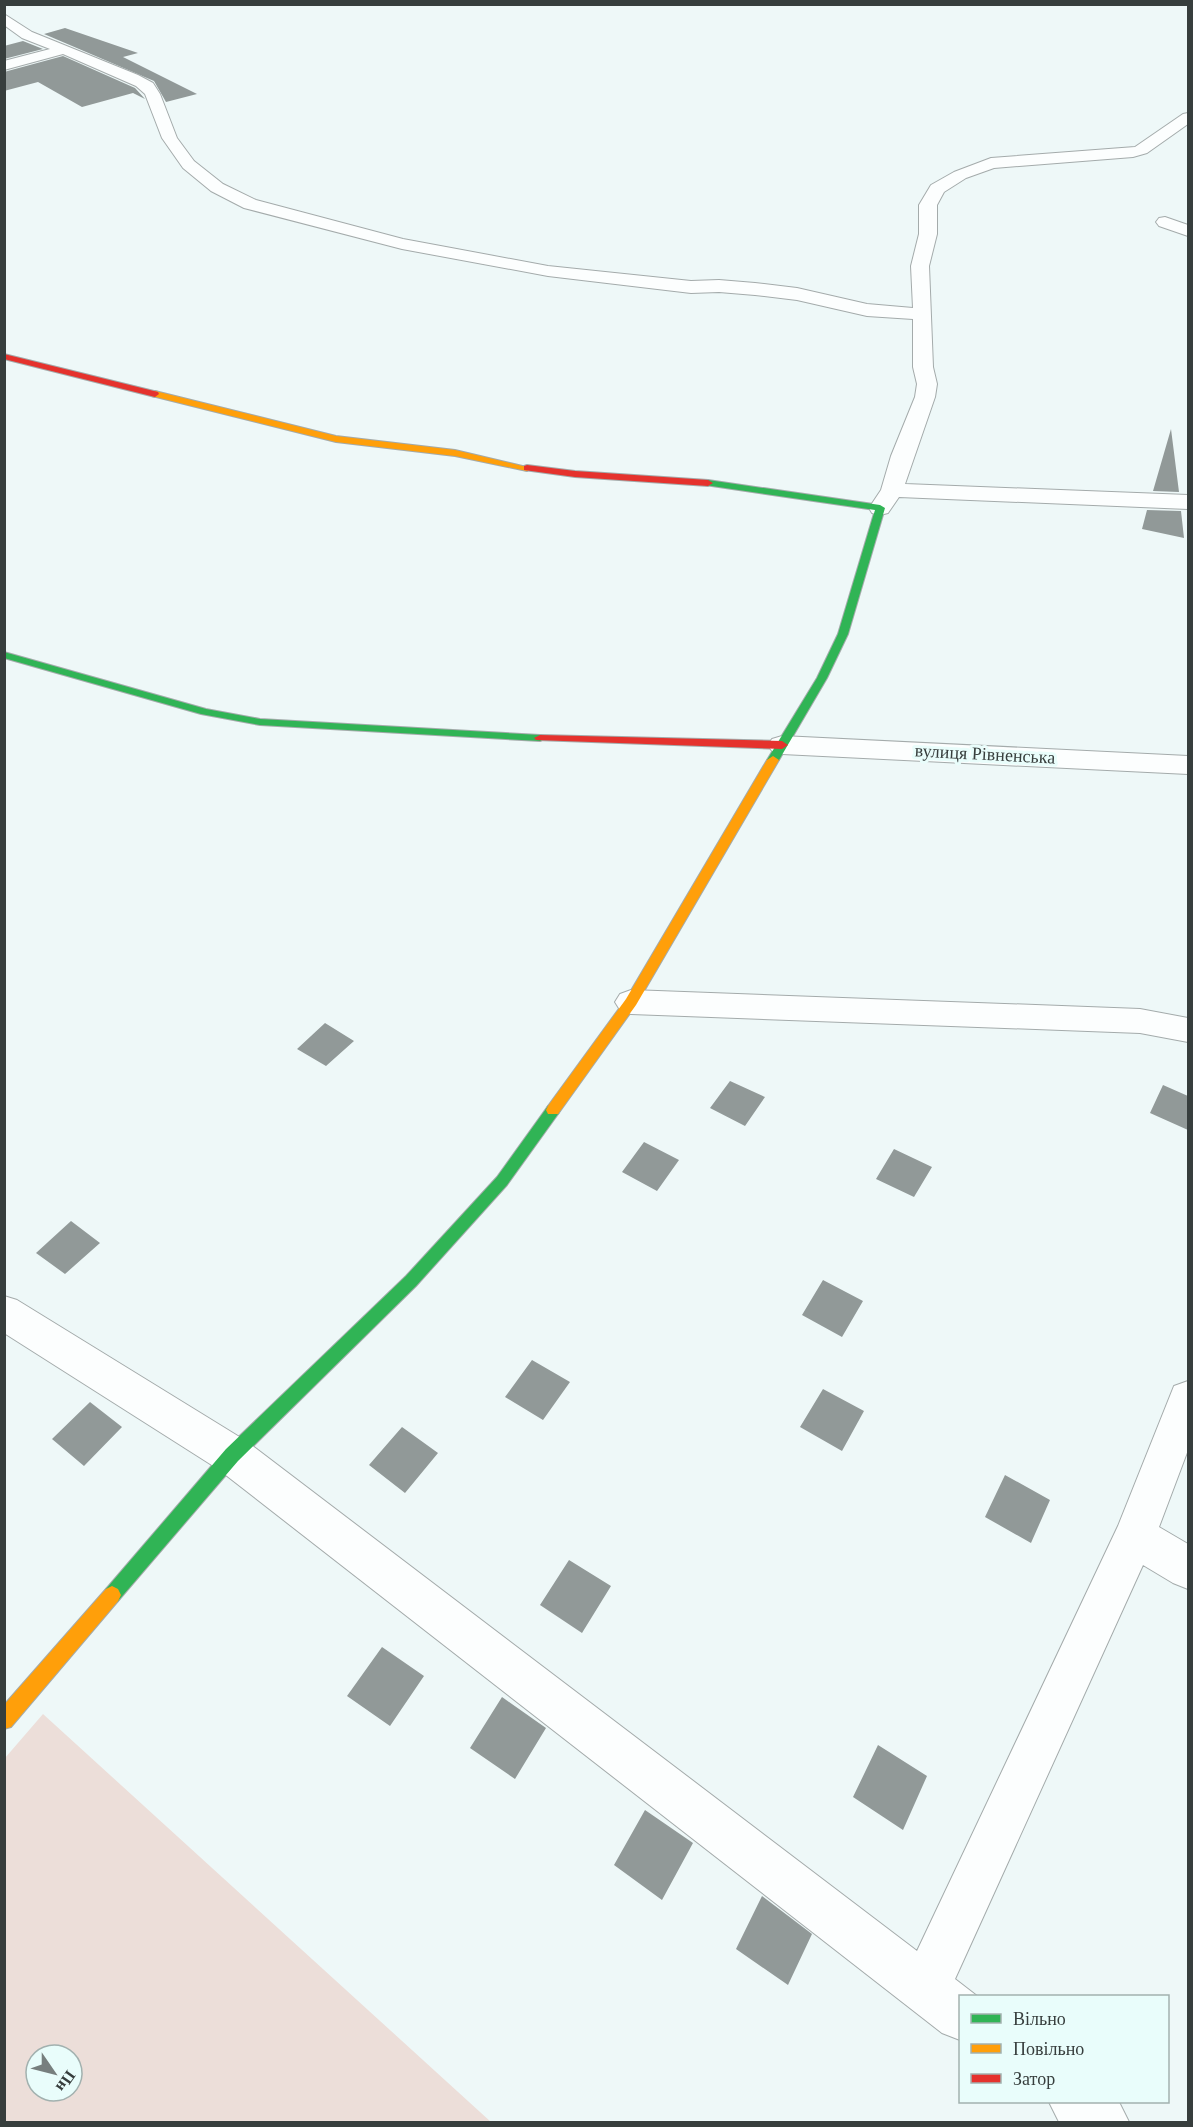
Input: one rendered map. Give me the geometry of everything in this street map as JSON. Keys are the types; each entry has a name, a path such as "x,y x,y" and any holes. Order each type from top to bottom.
{"street":[{"path":"4,18 27,35 133,78 149,88 173,145 189,165 206,181 230,196 250,204 402,244 548,272 691,287 719,286 755,289 797,294 867,310 924,314"},
{"path":"4,66 63,50"},
{"path":"4,1720 232,1455 411,1281 502,1180 631,1002 822,678 843,634 886,499 925,397 924,314 920,266 928,234 928,205 937,189 960,175 991,164 1141,150 1188,117"},
{"path":"1165,222 1188,231"},
{"path":"4,356 336,439 455,453 518,467 575,474 886,499 1188,502"},
{"path":"4,655 205,712 260,722 479,736 782,745"},
{"name":"вулиця Рівненська","path":"782,745 1188,765"},
{"path":"631,1002 1140,1021 1188,1030"},
{"path":"4,1312 232,1455 959,2014"},
{"path":"925,1988 1135,1536 1188,1399"},
{"path":"1135,1536 1188,1568"},
{"path":"1076,2103 1103,2122"}],"shaded area":[{"path":"43,1714 491,2122 5,2122 5,1758"}],"building":[{"path":"65,28 138,53 123,57 197,94 166,102 154,81 44,34"},
{"path":"23,41 43,49 4,59 4,46"},
{"path":"63,56 135,88 145,99 133,93 82,107 38,82 4,91 4,72"},
{"path":"1171,429 1179,492 1153,491"},
{"path":"1147,510 1181,511 1184,538 1142,529"},
{"path":"325,1023 354,1041 326,1066 297,1049"},
{"path":"730,1081 765,1097 745,1126 710,1108"},
{"path":"1163,1085 1188,1096 1188,1130 1150,1113"},
{"path":"644,1142 679,1160 657,1191 622,1172"},
{"path":"894,1149 932,1167 914,1197 876,1179"},
{"path":"71,1221 100,1243 65,1274 36,1253"},
{"path":"823,1280 863,1301 842,1337 802,1315"},
{"path":"532,1360 570,1382 543,1420 505,1397"},
{"path":"823,1389 864,1411 842,1451 800,1427"},
{"path":"90,1402 122,1427 84,1466 52,1439"},
{"path":"402,1427 438,1453 405,1493 369,1465"},
{"path":"1005,1475 1050,1500 1031,1543 985,1517"},
{"path":"569,1560 611,1586 582,1633 540,1605"},
{"path":"382,1647 424,1676 390,1726 347,1696"},
{"path":"502,1697 546,1728 515,1779 470,1748"},
{"path":"878,1745 927,1776 903,1830 853,1797"},
{"path":"645,1810 693,1843 662,1900 614,1865"},
{"path":"762,1896 812,1934 788,1985 736,1949"}],"traffic: fast":[{"path":"708,483 880,508 843,634 822,678 773,760"},
{"path":"4,655 205,712 260,722 540,738"},
{"path":"112,1595 232,1455 411,1281 502,1181 553,1110"}],"traffic: slow":[{"path":"155,394 336,439 455,453 527,468"},
{"path":"553,1110 631,1002 773,760"},
{"path":"4,1720 112,1595"}],"traffic: jam":[{"path":"4,356 155,394"},
{"path":"527,468 575,474 708,483"},
{"path":"540,738 782,745"}]}
